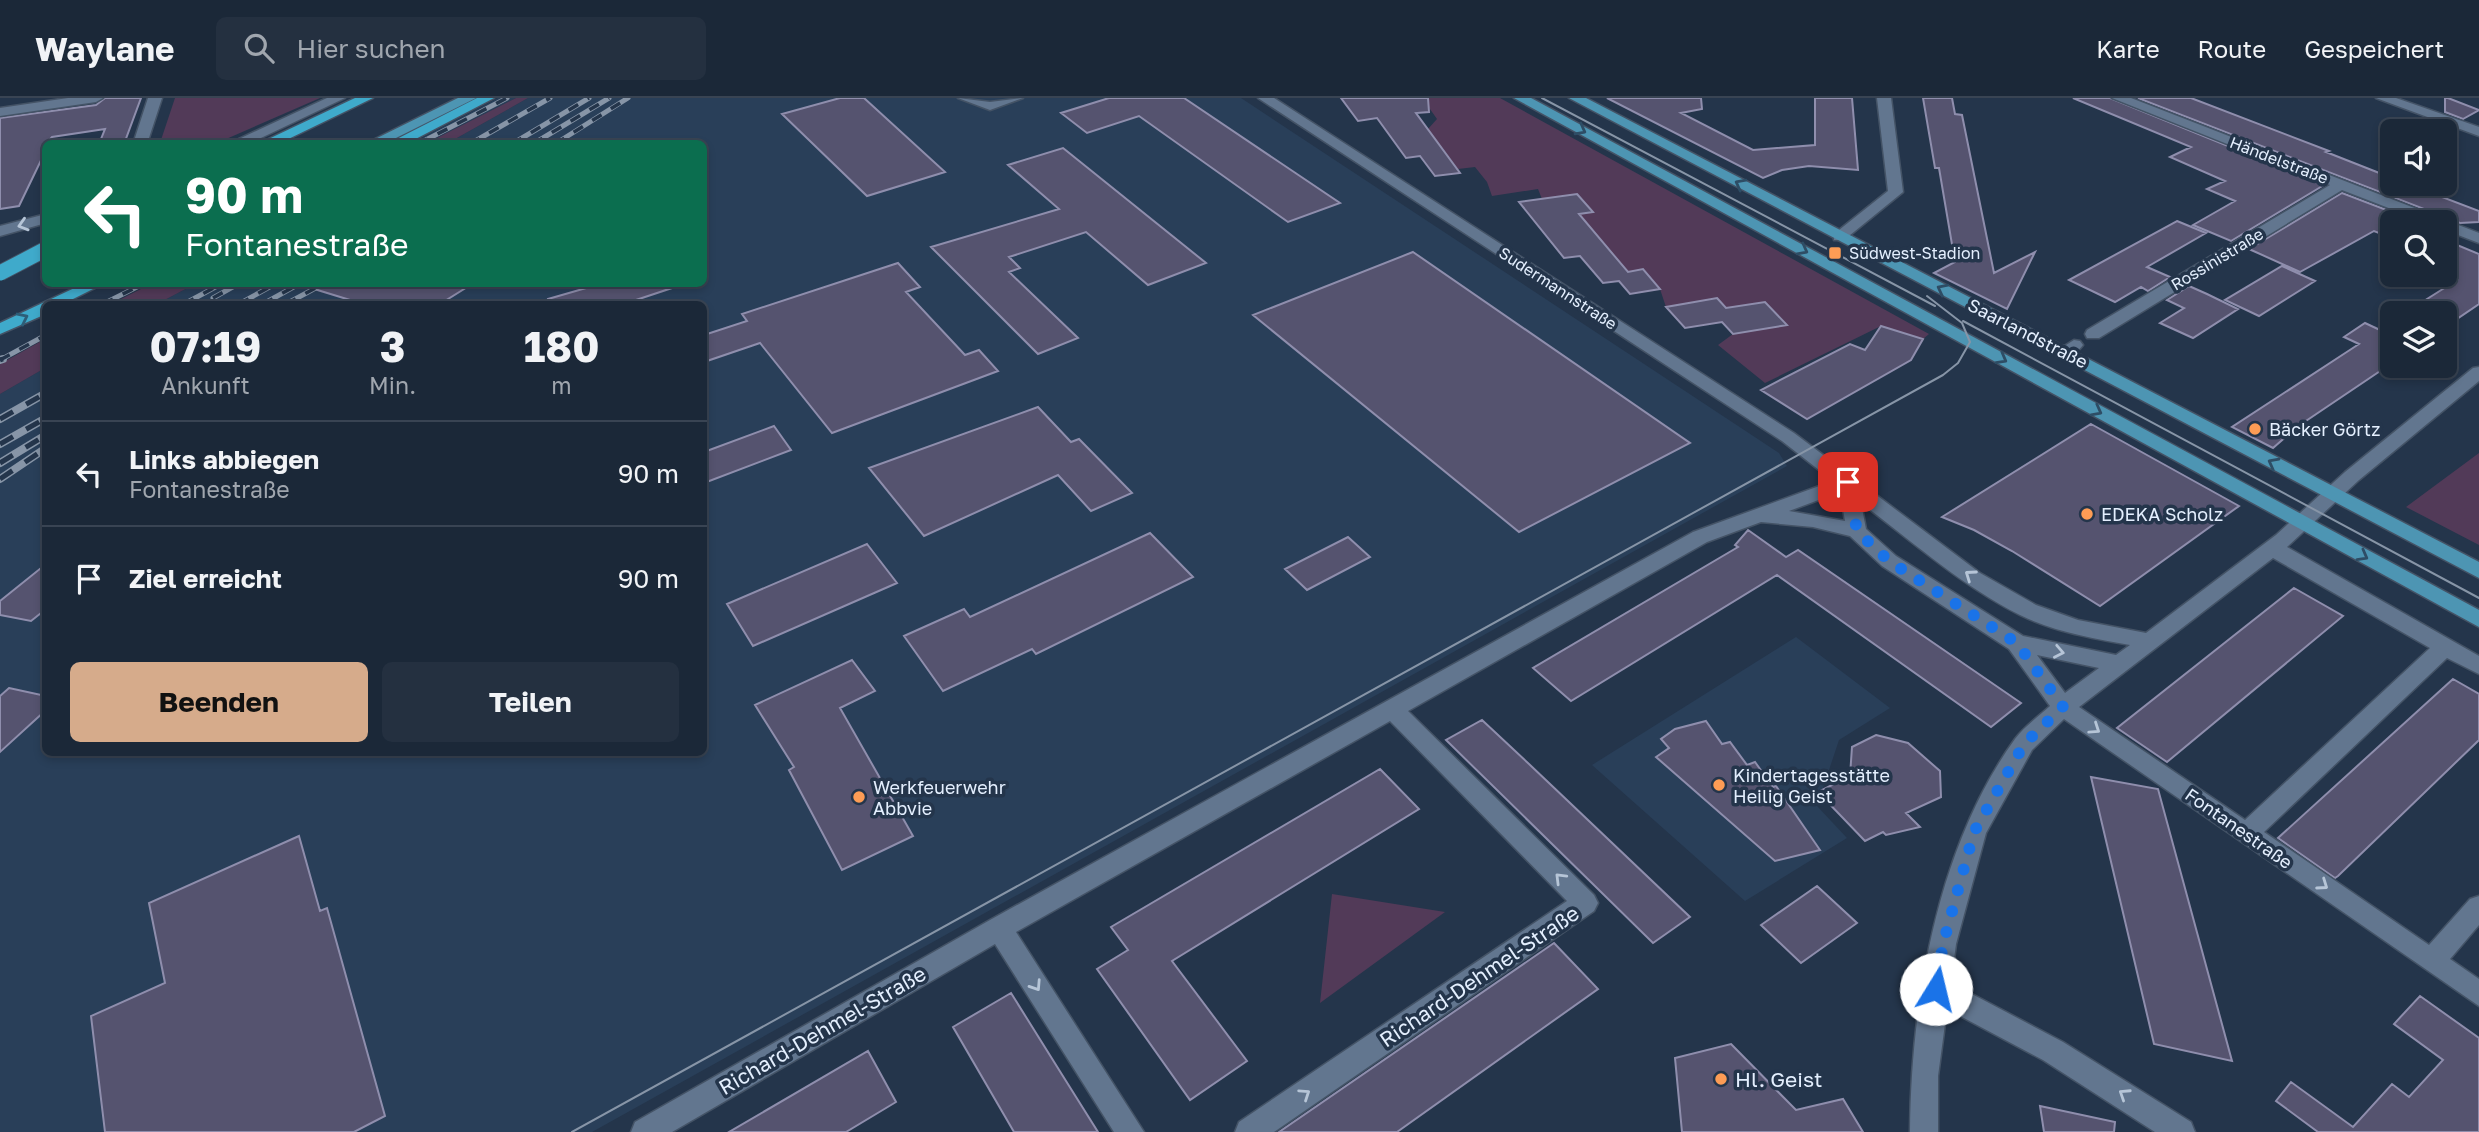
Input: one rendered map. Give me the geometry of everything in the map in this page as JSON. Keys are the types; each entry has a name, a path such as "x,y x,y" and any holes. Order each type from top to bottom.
{"highway":[{"path":"274,140 366,98"},
{"path":"402,140 487,98"},
{"path":"0,273 42,251"},
{"path":"58,301 88,287"},
{"path":"0,329 42,309"}],"main road":[{"path":"380,140 469,98"},
{"name":"Saarlandstraße","path":"1521,98 2479,619"},
{"name":"Saarlandstraße","path":"1576,98 1839,237 2069,348 2479,571"},
{"path":"0,266 42,256"}],"street":[{"path":"0,112 96,98"},
{"path":"141,140 155,98"},
{"path":"244,140 338,98"},
{"path":"965,98 990,106 1016,98"},
{"name":"Sudermannstraße","path":"1265,98 1781,433 1848,482"},
{"path":"1839,237 1896,192 1884,98"},
{"name":"Händelstraße","path":"2119,98 2408,210"},
{"path":"2383,98 2479,132"},
{"name":"Rossinistraße","path":"2093,334 2342,184"},
{"path":"0,231 42,219"},
{"path":"2457,230 2479,238"},
{"path":"1924,1132 1924,1076 1943,944 1974,832 2024,744 2063,707 2304,522 2479,372"},
{"path":"1848,482 1857,531"},
{"path":"1848,482 1973,578 2029,610 2075,627 2150,642"},
{"name":"Richard-Dehmel-Straße","path":"645,1132 999,928 1700,537 1848,482"},
{"name":"Richard-Dehmel-Straße","path":"1756,514 1813,520 1857,531"},
{"name":"Fontanestraße","path":"1857,531 1889,561 2017,643 2120,664"},
{"path":"2272,548 2479,666"},
{"name":"Fontanestraße","path":"2017,643 2063,707 2479,994"},
{"path":"2247,833 2445,647"},
{"name":"Richard-Dehmel-Straße","path":"1249,1132 1585,903 1391,708"},
{"path":"2432,961 2479,907"},
{"path":"999,928 1130,1132"},
{"path":"1936,989 2053,1051 2181,1132"}],"shaded area":[{"path":"175,98 320,98 224,140 161,140"},
{"path":"498,98 516,98 433,140 418,140"},
{"path":"516,98 528,98 453,140 433,140"},
{"path":"528,98 1241,98 1779,453 1787,466 592,1132 0,1132 0,394 42,370 42,756 707,756 707,301 163,301 189,287 707,287 707,140 453,140"},
{"path":"1343,98 1500,98 1929,334 1923,339 1881,326 1765,383 1718,345 1733,334 1786,325 1765,302 1726,308 1717,298 1666,307 1660,289 1643,269 1628,272 1606,246 1590,249 1542,199 1538,189 1492,196 1487,182 1475,167 1458,169 1442,148 1419,139 1437,119 1425,102"},
{"path":"145,287 189,287 163,301 117,301"},
{"path":"42,341 42,370 0,394 0,364"},
{"path":"2479,453 2479,545 2406,507"},
{"name":"Kindertagesstätte Heilig Geist","path":"1796,637 1890,708 1839,740 1817,806 1847,838 1745,901 1592,765"},
{"path":"1332,894 1445,912 1320,1003"}],"building":[{"path":"105,98 141,98 125,140 101,140 105,129 42,140 42,158 19,206 0,209 0,118 96,105"},
{"path":"840,98 864,98 945,172 867,196 782,114"},
{"path":"1109,98 1184,98 1340,203 1288,222 1139,116 1087,133 1061,113"},
{"path":"1341,98 1428,98 1429,112 1416,113 1460,173 1435,176 1420,156 1406,158 1377,118 1358,121"},
{"path":"1607,98 1701,98 1702,109 1681,113 1753,150 1815,145 1815,98 1852,98 1858,170 1809,166 1782,170 1763,178"},
{"path":"1923,98 1952,98 1955,114 1962,115 1994,273 2035,252 2007,309 1934,273 1955,262 1939,168 1935,168"},
{"path":"2073,98 2110,98 2324,185 2231,241 2193,225 2235,201 2207,189 2225,181 2170,157 2191,147"},
{"path":"2138,98 2191,98 2329,151 2326,152 2380,173 2380,192"},
{"path":"2445,98 2479,110 2463,119 2445,112"},
{"path":"1063,148 1206,263 1148,285 1086,232 1009,257 1020,268 1009,272 1078,338 1038,354 931,247 1059,209 1008,165"},
{"path":"2342,193 2387,210 2380,210 2380,233 2374,231 2300,272 2249,249"},
{"path":"1577,194 1593,212 1579,214 1628,272 1643,269 1660,289 1630,294 1619,281 1603,283 1580,256 1564,258 1519,202"},
{"path":"2390,196 2440,196 2479,211 2479,222 2457,222 2457,210 2427,210"},
{"path":"2177,221 2206,233 2147,267 2170,277 2148,291 2141,287 2115,302 2069,280"},
{"path":"2457,245 2479,254 2479,304 2457,319 2457,301 2424,301 2446,287 2457,287"},
{"path":"1413,252 1690,443 1519,532 1253,315"},
{"path":"898,263 920,287 906,292 965,355 979,350 998,371 832,433 760,343 707,361 707,334 747,321 742,314"},
{"path":"2282,266 2315,281 2259,316 2225,300"},
{"path":"2189,286 2238,309 2193,338 2160,323 2184,308 2167,300"},
{"path":"467,287 445,301 353,301 311,288"},
{"path":"590,287 675,287 633,301 548,299"},
{"path":"1717,298 1726,308 1765,302 1787,325 1733,334 1722,322 1685,328 1666,307"},
{"path":"2365,323 2380,330 2380,371 2297,427 2273,448 2232,427 2359,344 2344,337"},
{"path":"1881,326 1923,339 1911,360 1807,419 1761,390 1850,344 1865,350"},
{"path":"1038,407 1071,442 1079,439 1132,493 1091,511 1058,475 924,536 869,468"},
{"name":"EDEKA Scholz","path":"2091,424 2239,506 2100,606 2012,551 1974,530 1942,517"},
{"path":"774,426 791,450 707,482 707,451"},
{"path":"1748,530 1786,557 1798,550 2021,703 1991,727 1777,575 1571,701 1533,668 1738,547 1735,545"},
{"path":"1150,533 1193,577 1036,654 1032,649 943,691 904,636 964,609 970,617"},
{"path":"1348,537 1370,557 1307,590 1285,569"},
{"path":"867,544 897,583 753,646 727,604"},
{"path":"42,567 42,612 31,621 0,615 0,601"},
{"path":"2294,588 2343,616 2167,762 2117,728"},
{"path":"852,660 875,691 840,708 913,836 842,870 789,770 794,767 755,705"},
{"path":"2453,679 2479,694 2479,740 2338,876 2335,878 2278,838"},
{"path":"9,688 42,695 42,714 0,752 0,696"},
{"path":"1482,720 1690,917 1653,943 1446,740"},
{"path":"1706,721 1722,744 1730,742 1747,765 1755,762 1773,787 1776,786 1820,850 1775,861 1656,757 1669,748 1661,739 1675,729"},
{"path":"1876,735 1908,743 1940,771 1941,797 1906,813 1920,827 1886,835 1883,832 1865,841 1818,792 1850,776 1852,747"},
{"path":"1380,769 1419,809 1172,961 1247,1061 1190,1100 1097,969 1128,950 1111,927"},
{"path":"2091,777 2158,789 2232,1061 2154,1044"},
{"path":"299,836 320,911 327,908 385,1116 354,1132 105,1132 91,1016 165,983 149,903"},
{"path":"1817,886 1857,923 1801,963 1761,925"},
{"path":"1554,943 1598,989 1397,1132 1279,1132"},
{"path":"1011,993 1098,1132 1014,1132 953,1027"},
{"path":"2420,996 2479,1038 2479,1132 2318,1132 2276,1101 2291,1082 2353,1127 2392,1084 2409,1097 2443,1060 2394,1024"},
{"name":"Hl. Geist","path":"1731,1044 1796,1110 1843,1099 1863,1132 1682,1132 1675,1058"},
{"path":"868,1051 896,1102 846,1132 729,1132"},
{"path":"2040,1106 2115,1122 2114,1132 2044,1132"}],"tram line":[{"path":"1542,98 1935,306"},
{"path":"572,1132 1943,375 1958,363 1970,342 1962,323 1927,296"},
{"path":"1963,321 2479,598"}],"railway":[{"path":"426,140 507,98"},
{"path":"477,140 550,98"},
{"path":"519,140 589,98"},
{"path":"540,140 609,98"},
{"path":"561,140 628,98"},
{"path":"109,301 137,287"},
{"path":"190,301 215,287"},
{"path":"213,298 233,287"},
{"path":"244,301 270,287"},
{"path":"268,301 294,287"},
{"path":"292,301 317,287"},
{"path":"3,359 0,360 42,337"},
{"path":"0,419 42,395"},
{"path":"0,444 42,420"},
{"path":"0,463 42,437"},
{"path":"0,479 42,451"}],"place":[{"name":"Südwest-Stadion","path":"1835,253"},
{"name":"Bäcker Görtz","path":"2255,429"},
{"name":"EDEKA Scholz","path":"2087,514"},
{"name":"Kindertagesstätte Heilig Geist","path":"1719,785"},
{"name":"Werkfeuerwehr Abbvie","path":"859,797"},
{"name":"Hl. Geist","path":"1721,1079"}],"route":[{"path":"1848,482 1857,531 1889,561 2017,643 2063,707 2024,744 1974,832 1943,944 1936,989"}]}
